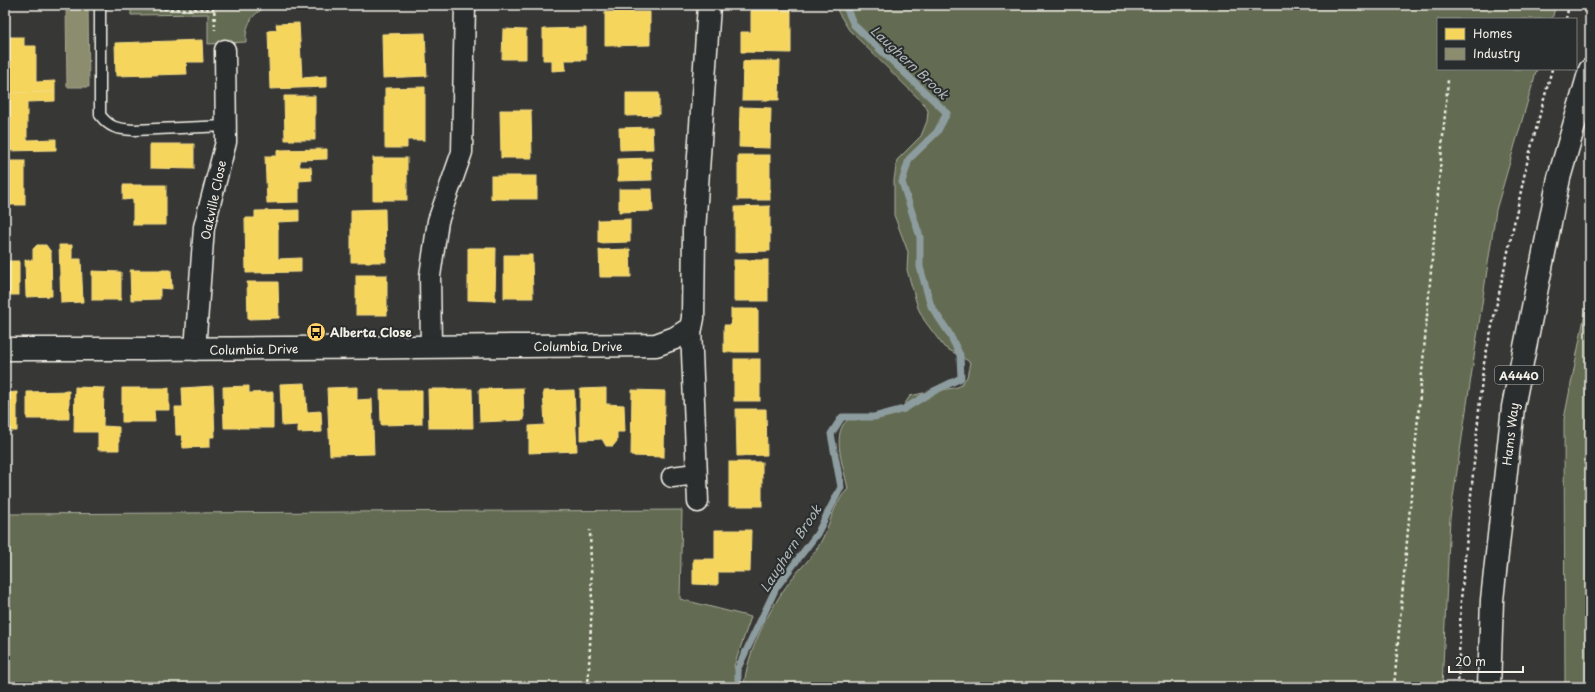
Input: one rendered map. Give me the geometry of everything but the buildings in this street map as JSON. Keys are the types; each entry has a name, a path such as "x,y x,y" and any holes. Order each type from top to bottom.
{"main road":[{"path":"691,328 694,318 694,231 709,5"},
{"name":"Hams Way","path":"1489,687 1492,600 1513,407 1559,178 1590,70"},
{"name":"Columbia Drive","path":"5,349 195,350 431,346 656,345 675,338 691,328"}],"street":[{"path":"431,346 430,276 438,221 462,152 465,5"},
{"name":"Oakville Close","path":"195,350 204,226 226,142 225,50"},
{"path":"691,328 698,502"},
{"path":"672,477 696,474"}],"lane":[{"path":"100,8 100,115 107,124 119,130 226,126"}],"path":[{"path":"143,5 144,9 214,9"},
{"path":"1566,18 1570,5"},
{"path":"1458,687 1461,600 1483,368 1527,163 1552,70"},
{"path":"1394,687 1448,80"},
{"path":"588,687 592,603 590,530"}],"green space":[{"path":"131,5 275,5 257,13 249,23 246,42 208,44 208,14 131,15"},
{"path":"837,5 1556,5 1552,18 1437,18 1437,70 1537,70 1496,210 1450,518 1442,687 744,687 749,660 767,617 790,581 816,550 823,538 835,508 848,489 839,448 840,432 843,425 851,416 887,417 898,414 910,396 960,386 967,377 970,362 944,347 924,320 918,308 907,270 908,252 894,215 894,180 897,160 921,136 927,121 928,111 925,105 849,30 838,12"},
{"path":"1590,288 1590,687 1565,687 1564,419"},
{"path":"682,510 680,599 751,617 734,666 742,687 5,687 5,514"}],"waterway":[{"name":"Laughern Brook","path":"738,687 738,668 776,588 817,534 841,487 831,434 842,417 874,417 904,409 930,393 961,378 960,355 949,333 931,306 920,267 920,237 902,182 909,159 937,132 947,113 854,25 845,5"}],"place":[{"name":"Alberta Close","path":"316,332"}]}
